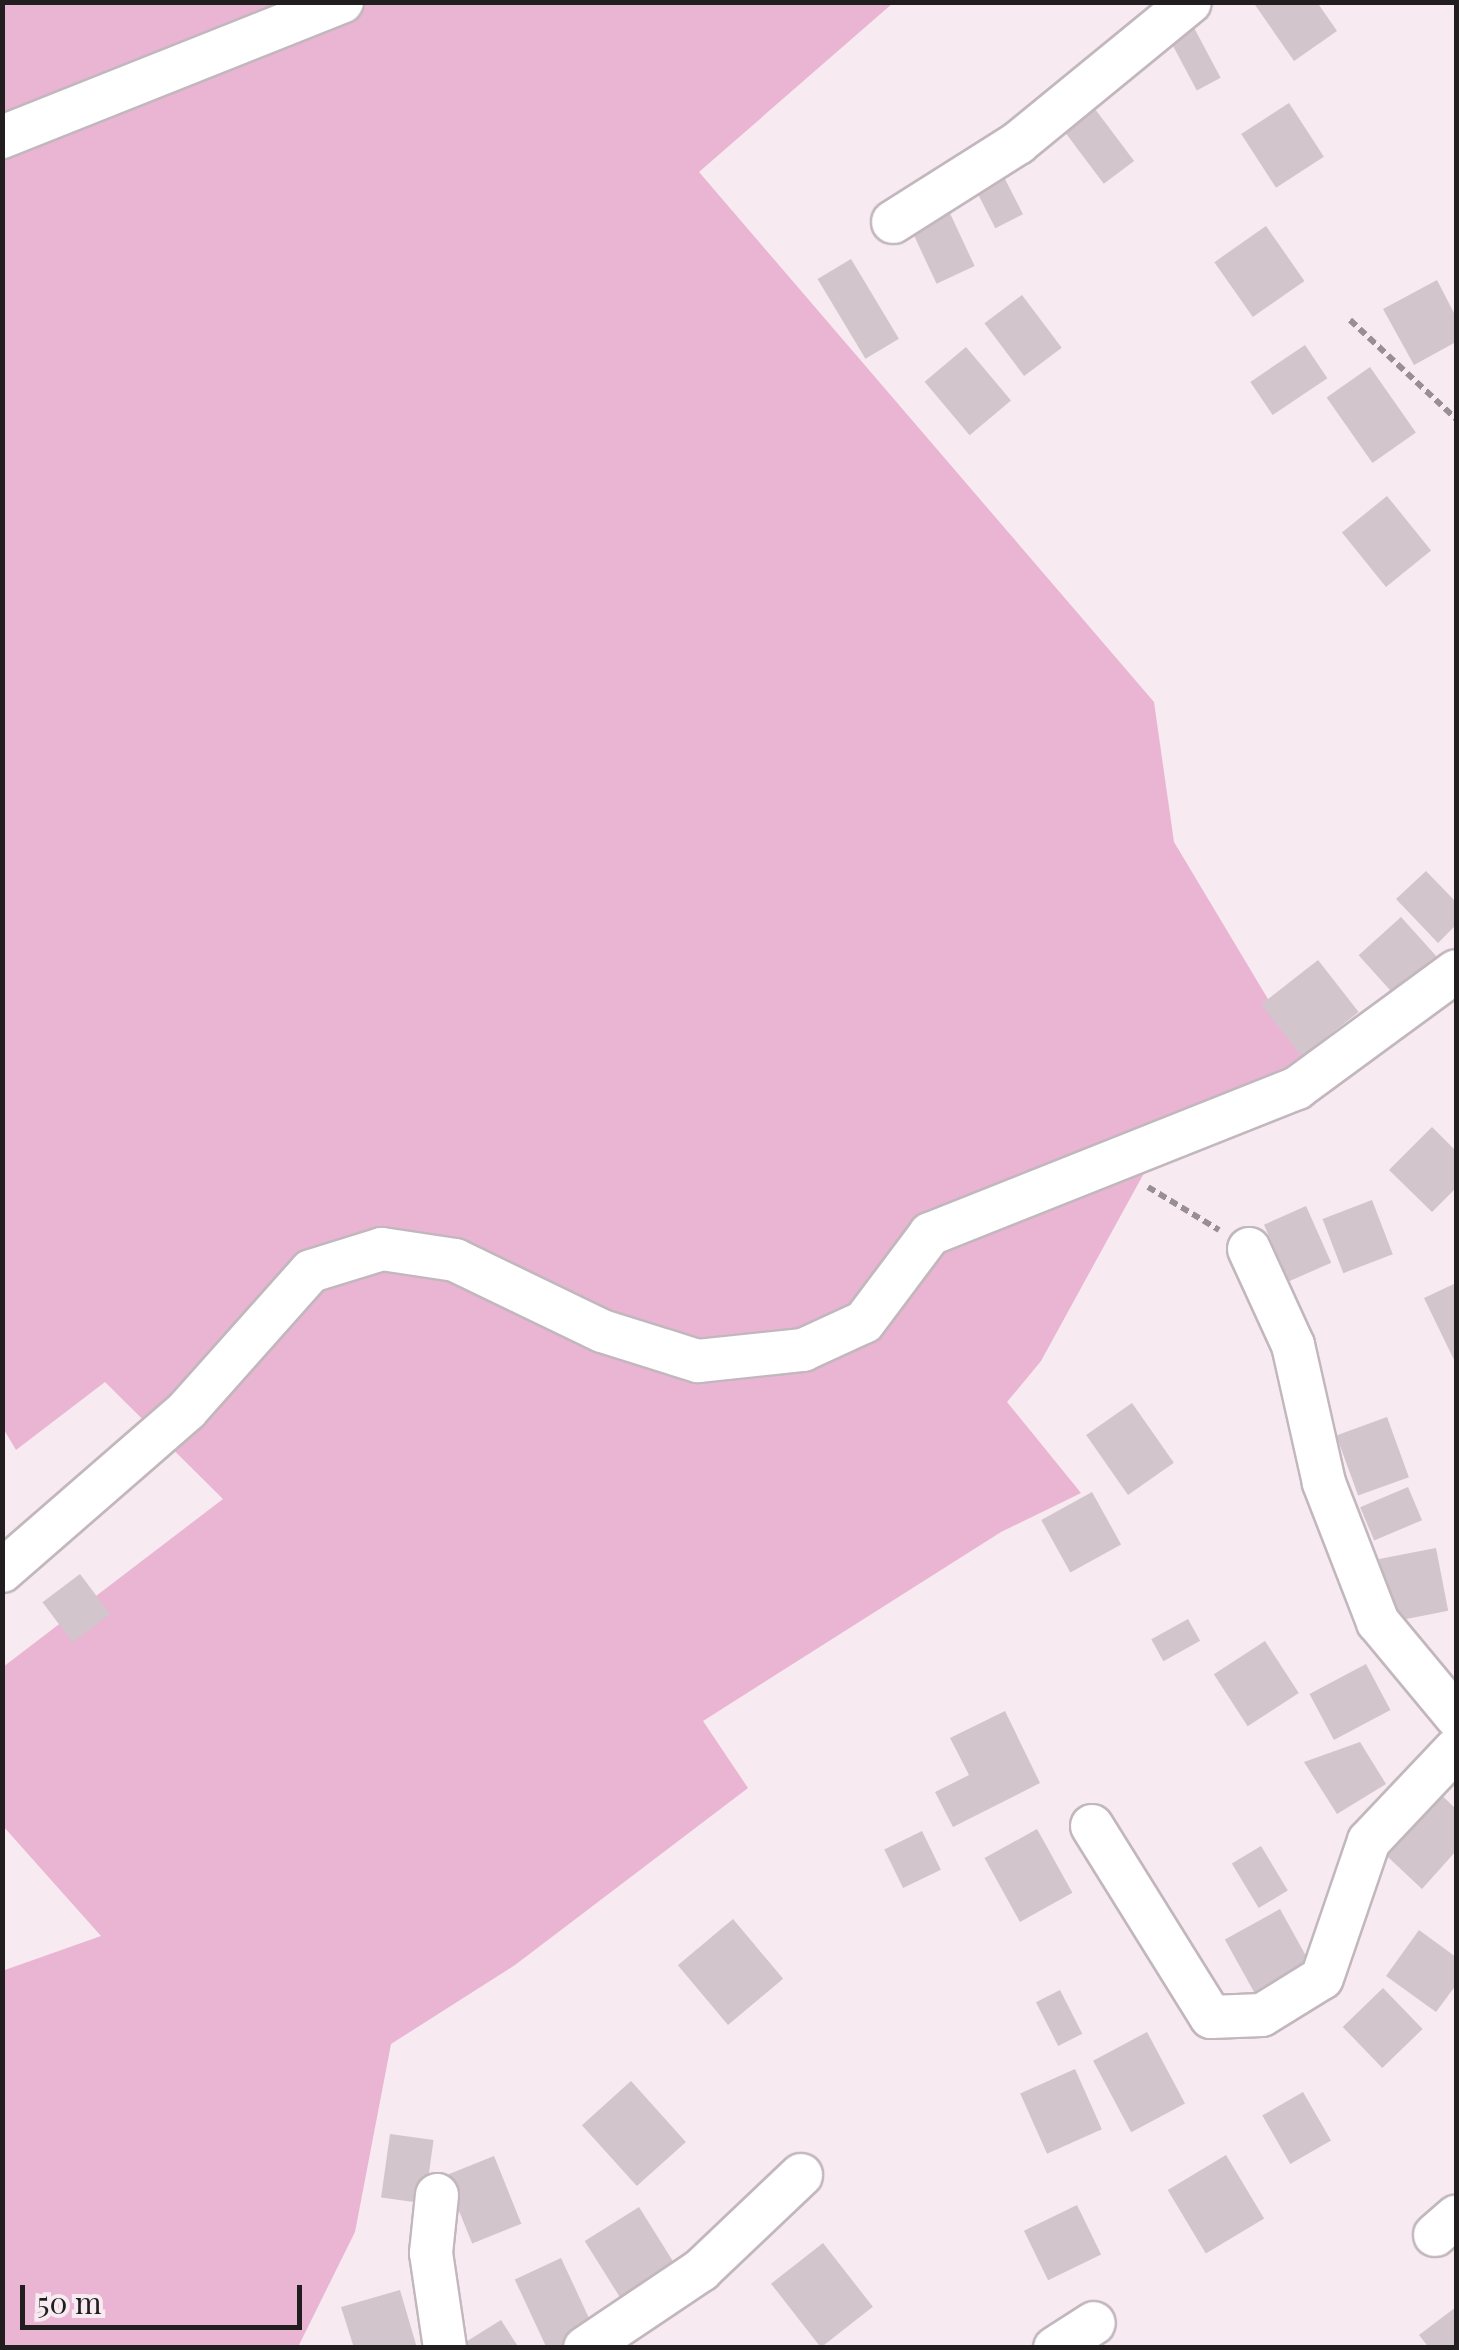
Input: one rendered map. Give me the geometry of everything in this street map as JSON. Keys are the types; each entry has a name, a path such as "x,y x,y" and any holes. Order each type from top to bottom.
{"street":[{"path":"2,136 342,2"},
{"path":"893,222 1018,143 1190,2"},
{"path":"2,1571 174,1423 312,1271 382,1249 454,1260 602,1332 698,1361 804,1350 864,1322 930,1234 1112,1165 1297,1088 1456,970"},
{"path":"1250,1249 1293,1346 1324,1483 1378,1622 1456,1716"},
{"path":"1092,1826 1211,2017 1262,2016 1322,1978 1369,1841 1456,1750"},
{"path":"585,2348 701,2270 801,2175"},
{"path":"437,2195 430,2253 445,2348"},
{"path":"1055,2348 1094,2323"}],"path":[{"path":"1350,320 1456,420"},
{"path":"1112,1165 1250,1249"}],"shaded area":[{"path":"3,3 893,3 699,172 1154,702 1174,842 1274,1009 1353,1068 1149,1164 1041,1361 1007,1402 1081,1493 1001,1532 703,1721 748,1788 515,1965 391,2044 355,2232 298,2347 3,2347 2,1971 101,1936 3,1826 3,1667 223,1499 105,1382 16,1450 3,1428"}],"building":[{"path":"1253,2 1317,2 1337,31 1294,61"},
{"path":"1192,24 1221,78 1197,91 1168,37"},
{"path":"1289,103 1324,157 1276,188 1241,134"},
{"path":"1095,109 1134,161 1104,184 1065,132"},
{"path":"1003,175 1023,214 995,228 975,189"},
{"path":"948,209 975,266 937,284 910,227"},
{"path":"1266,226 1304,281 1253,317 1214,262"},
{"path":"851,259 899,339 865,359 818,279"},
{"path":"1437,280 1456,317 1456,342 1414,365 1383,309"},
{"path":"1022,295 1062,348 1024,376 984,323"},
{"path":"1305,345 1327,378 1273,415 1250,382"},
{"path":"966,347 1011,401 970,435 925,382"},
{"path":"1370,367 1416,433 1372,463 1327,397"},
{"path":"1387,496 1431,550 1386,587 1342,533"},
{"path":"1426,871 1456,902 1456,925 1438,943 1396,899"},
{"path":"1401,917 1446,967 1403,1005 1359,955"},
{"path":"1318,960 1359,1012 1302,1056 1261,1004"},
{"path":"1432,1127 1456,1151 1456,1188 1432,1212 1389,1170"},
{"path":"1372,1200 1393,1254 1343,1273 1323,1219"},
{"path":"1306,1206 1331,1263 1289,1281 1264,1225"},
{"path":"1456,1283 1456,1364 1424,1298"},
{"path":"1132,1403 1174,1463 1128,1495 1086,1435"},
{"path":"1387,1417 1409,1477 1358,1496 1336,1435"},
{"path":"1408,1487 1422,1520 1374,1540 1360,1507"},
{"path":"1092,1492 1121,1544 1070,1573 1041,1520"},
{"path":"1436,1548 1448,1611 1391,1622 1379,1559"},
{"path":"80,1574 110,1614 73,1642 42,1602"},
{"path":"1188,1619 1200,1641 1163,1661 1151,1639"},
{"path":"1265,1641 1299,1693 1248,1726 1214,1674"},
{"path":"1366,1664 1390,1710 1334,1740 1309,1694"},
{"path":"1005,1711 1040,1783 953,1827 935,1792 969,1775 950,1738"},
{"path":"1360,1742 1386,1784 1337,1814 1304,1762"},
{"path":"1430,1784 1456,1809 1456,1851 1422,1889 1374,1844"},
{"path":"1037,1829 1072,1893 1020,1922 985,1858"},
{"path":"922,1831 941,1870 903,1888 884,1849"},
{"path":"1261,1846 1288,1891 1259,1908 1232,1864"},
{"path":"1280,1909 1316,1974 1261,2004 1225,1940"},
{"path":"733,1919 783,1979 728,2025 678,1965"},
{"path":"1419,1930 1456,1957 1456,1985 1436,2012 1386,1976"},
{"path":"1383,1988 1423,2029 1382,2068 1343,2027"},
{"path":"1060,1990 1082,2034 1058,2046 1036,2002"},
{"path":"1147,2032 1185,2104 1131,2132 1093,2061"},
{"path":"1075,2069 1102,2129 1047,2154 1020,2093"},
{"path":"631,2081 686,2142 637,2186 582,2125"},
{"path":"1303,2092 1331,2140 1290,2164 1262,2116"},
{"path":"390,2134 434,2140 425,2204 381,2197"},
{"path":"1226,2155 1264,2218 1206,2253 1168,2190"},
{"path":"494,2156 521,2224 472,2244 445,2176"},
{"path":"1077,2205 1101,2254 1048,2280 1024,2231"},
{"path":"639,2207 681,2275 627,2309 585,2241"},
{"path":"823,2243 873,2307 821,2347 771,2284"},
{"path":"561,2258 595,2331 560,2348 547,2348 515,2280"},
{"path":"400,2290 417,2348 354,2348 341,2307"},
{"path":"1456,2307 1456,2348 1429,2348 1419,2335"},
{"path":"501,2320 519,2348 456,2348"}]}
